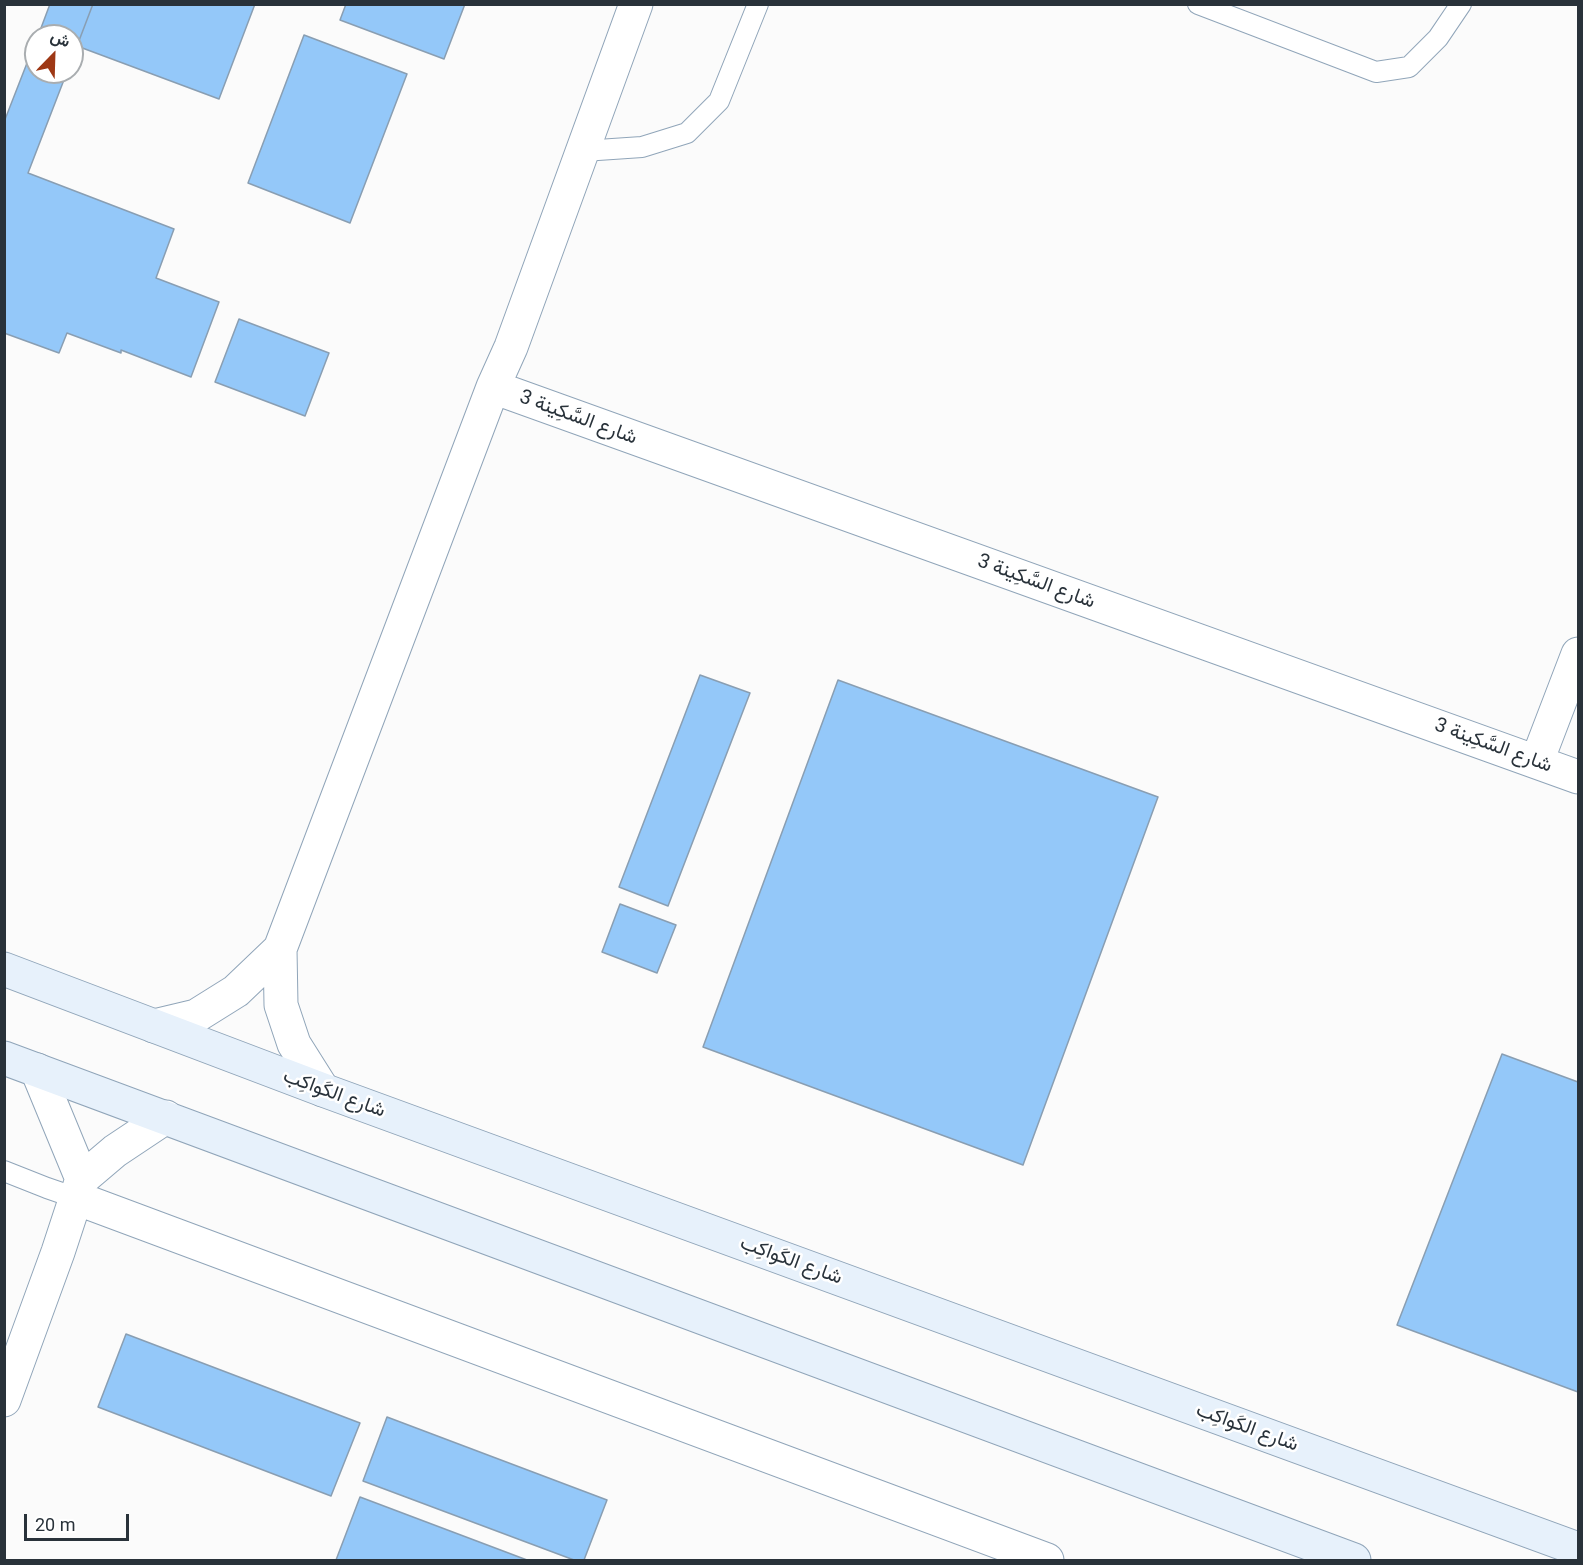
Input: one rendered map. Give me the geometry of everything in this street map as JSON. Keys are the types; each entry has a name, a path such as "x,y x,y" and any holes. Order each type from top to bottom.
{"street":[{"path":"323,1090 294,1044 281,1005 280,949 493,387 511,347 636,4"},
{"name":"شارع السَّكِينة 3","path":"493,387 1578,777"},
{"path":"1537,762 1578,654"},
{"path":"154,1026 196,1016 236,991 280,949"},
{"name":"شارع الكَواكِب","path":"4,969 323,1090 1578,1549"},
{"path":"4,1058 1354,1560"},
{"path":"37,1070 79,1189 1047,1560"},
{"path":"4,1400 79,1189 115,1151 166,1117"}],"lane":[{"path":"583,151 642,147 687,133 719,101 758,4"},
{"path":"1198,4 1376,72 1409,67 1438,38 1461,4"},
{"path":"4,1171 47,1188 79,1189"}],"building":[{"path":"50,4 93,4 84,28 84,24 42,24"},
{"path":"93,4 255,4 219,99 84,49 84,28"},
{"path":"346,4 465,4 444,59 340,20"},
{"path":"304,35 407,74 350,223 248,183"},
{"path":"24,71 24,84 62,84 28,173 174,229 156,278 219,302 191,377 121,350 121,353 67,333 59,353 4,333 4,122"},
{"path":"239,319 329,353 305,416 215,382"},
{"path":"700,675 750,693 668,906 619,887"},
{"path":"838,680 1158,797 1023,1165 703,1047"},
{"path":"620,904 676,925 657,973 602,952"},
{"path":"1502,1054 1578,1082 1578,1392 1397,1325"},
{"path":"126,1334 360,1423 331,1496 98,1407"},
{"path":"387,1417 607,1500 584,1560 574,1560 363,1481"},
{"path":"360,1497 527,1560 336,1560"}]}
